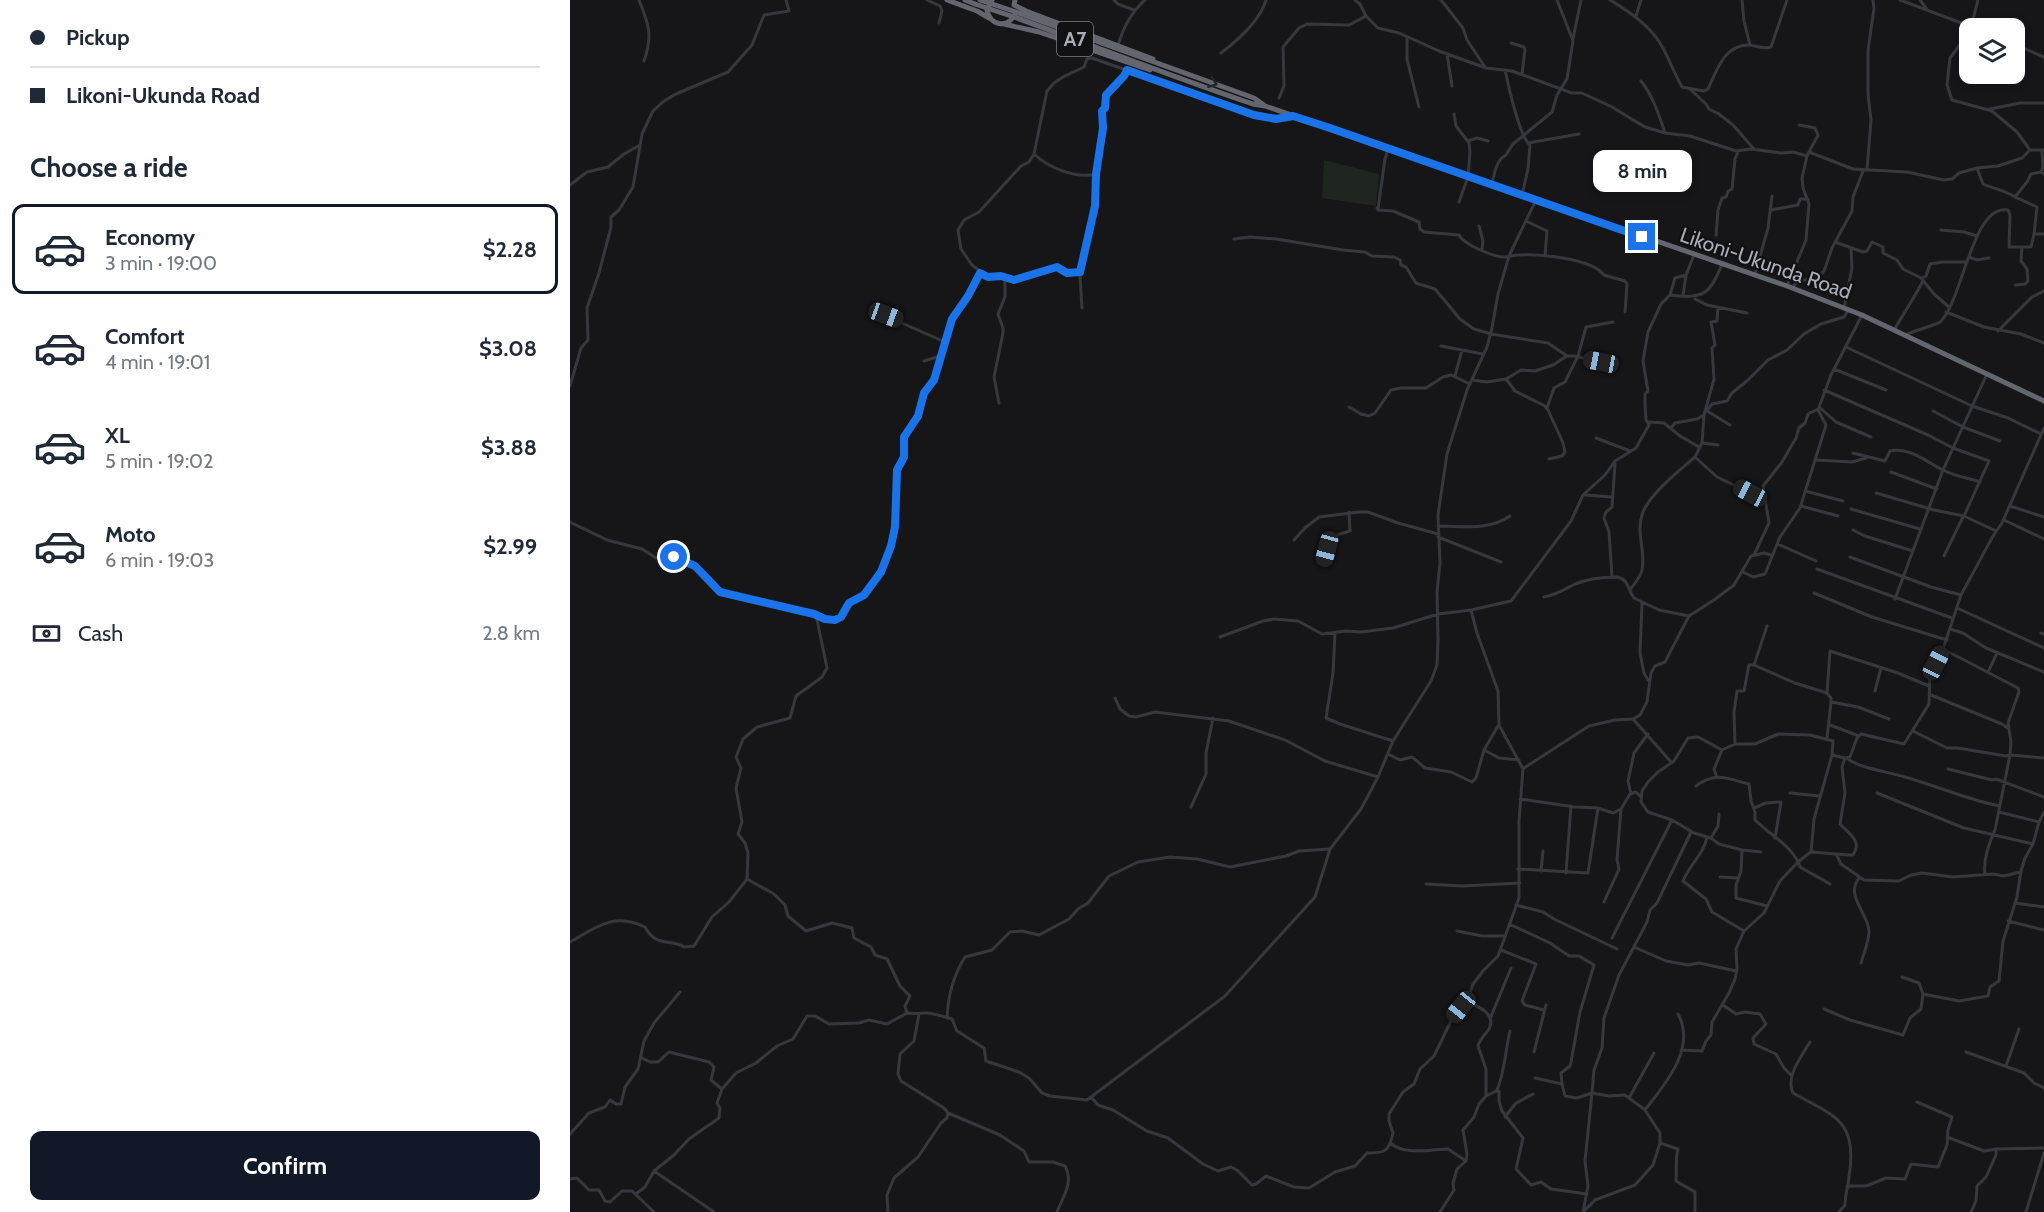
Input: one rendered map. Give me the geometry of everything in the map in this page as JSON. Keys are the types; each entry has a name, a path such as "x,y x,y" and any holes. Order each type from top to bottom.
{"highway":[{"path":"947,0 977,11 995,23 1039,32 1139,68 1157,72"},
{"name":"Likoni-Ukunda Road","path":"965,0 1137,59 1160,63 1254,98 1265,106"},
{"name":"Likoni-Ukunda Road","path":"980,0 1137,59 1157,72 1265,106 1790,287 1862,315 2044,401"},
{"path":"989,18 987,10 992,0"},
{"path":"1004,24 1011,21 1014,16 1013,2 1145,54 1160,63"}],"street":[{"path":"639,0 649,24 650,36 644,62"},
{"path":"571,384 578,357 588,340 586,308 599,273 611,227 611,217 619,210 633,188 642,134 653,111 664,100 728,72 752,45 764,15 789,11 786,0"},
{"path":"927,0 940,6 942,11 939,23"},
{"path":"1114,0 1134,10"},
{"path":"1118,45 1123,28 1134,10 1145,0"},
{"path":"1221,53 1236,42 1255,21 1266,0"},
{"path":"1355,0 1378,28 1394,32 1486,68 1522,74 1572,93 1582,93 1612,107 1645,127 1665,133 1690,136 1738,151 1754,149 1793,152 1807,156"},
{"path":"1441,0 1463,28 1467,40 1486,68"},
{"path":"1557,0 1573,41"},
{"path":"1491,185 1498,163 1524,135 1552,112 1570,70 1581,0"},
{"path":"1610,0 1636,16 1662,46 1682,87 1708,90 1725,56 1741,46 1771,47 1787,0"},
{"path":"1636,16 1641,0"},
{"path":"1742,0 1750,45"},
{"path":"1790,287 1797,282 1820,275 1852,212 1853,194 1865,170 1871,120 1868,94 1868,50 1874,9 1873,0"},
{"path":"1900,0 1926,8 1959,23"},
{"path":"1920,0 1926,8"},
{"path":"1974,18 1978,0"},
{"path":"1279,98 1284,86 1283,47 1299,28 1307,24 1321,23 1349,25 1366,16"},
{"path":"1407,38 1407,59 1419,107"},
{"path":"1512,43 1526,50 1522,74"},
{"path":"1959,46 1950,58 1947,85 1948,94 1952,100 1995,113 2017,132 2030,150"},
{"path":"2025,49 2044,57"},
{"path":"1448,54 1452,86"},
{"path":"1080,272 1067,273 1057,267 1014,280 1005,277 988,277 980,273 963,254 958,230 964,220 979,212 1021,166 1029,162 1034,154 1047,92 1054,83 1084,67 1087,59 1092,58 1254,115 1276,119 1293,116"},
{"path":"1082,309 1079,290 1080,272 1095,206 1096,174 1103,128 1102,111 1105,108 1106,95 1127,70"},
{"path":"1505,70 1515,113 1524,140 1530,145 1530,159 1522,195"},
{"path":"1641,81 1652,95 1665,133"},
{"path":"1690,89 1709,109 1733,125 1754,149"},
{"path":"1987,110 2020,103 2044,103"},
{"path":"1454,114 1456,126 1468,141 1470,152 1468,177 1459,202"},
{"path":"1790,287 1806,241 1809,206 1802,181 1807,156 1817,138 1817,130 1799,125"},
{"path":"1528,143 1579,134"},
{"path":"1468,141 1477,138 1488,141"},
{"path":"570,184 587,172 608,167 624,154 641,145"},
{"path":"1388,149 1377,209 1393,211 1419,222 1420,229 1424,232 1459,235 1464,242 1502,257 1545,256 1579,263 1604,275 1625,281 1627,285 1625,312"},
{"path":"1809,152 1845,166 1865,170 1907,172 1944,180 1952,179 1959,173 1998,166 2022,158 2030,150 2043,151 2043,173 2031,174 2015,197"},
{"path":"1716,235 1719,205 1722,198 1726,197 1732,189 1738,151"},
{"path":"1034,154 1039,159 1063,170 1088,176 1096,174"},
{"path":"1904,336 1920,328 1939,323 1955,298 1977,236 1988,218 2005,209 2010,215 2009,247 2031,247 2037,207 2003,190 1996,190 1983,184 1977,168"},
{"path":"1754,276 1764,249 1773,196"},
{"path":"1771,210 1798,205 1800,199 1808,199"},
{"path":"636,1194 645,1187 654,1170 674,1155 689,1139 718,1120 721,1115 717,1103 722,1089 736,1073 756,1063 777,1046 793,1039 807,1016 816,1016 829,1024 859,1023 869,1020 888,1024 907,1013 930,1013 952,1019 957,1031 984,1048 986,1061 1019,1072 1029,1078 1042,1093 1082,1101 1091,1097 1188,1025 1238,984 1316,897 1330,849 1357,815 1378,777 1393,741 1435,672 1440,563 1439,502 1447,454 1471,382 1491,334 1498,294 1509,256 1536,200"},
{"path":"1526,221 1546,230 1545,256"},
{"path":"1479,226 1483,241 1482,249"},
{"path":"1941,230 1964,232 1977,236"},
{"path":"2034,234 2044,234"},
{"path":"1234,239 1250,237 1276,239 1365,252 1372,256 1394,257 1400,260 1401,266 1406,267 1416,283 1435,289 1469,326 1491,334 1548,343 1567,356"},
{"path":"1835,242 1851,249 1867,251 1870,243 1873,242 1883,247 1883,253 1898,261 1902,269 1922,279 1949,307"},
{"path":"2014,285 2025,284 2028,281 2026,269 2021,261 2022,247"},
{"path":"1671,428 1675,423 1697,419 1713,404 1727,401 1732,393 1768,360 1787,350 1804,334 1821,324 1844,317 1852,268 1851,249"},
{"path":"1683,296 1686,275 1694,255"},
{"path":"1894,330 1905,315 1930,264 1989,258"},
{"path":"1690,297 1699,296 1712,287 1722,264"},
{"path":"570,522 603,539 642,549 656,558 672,557 687,561 695,566 720,592 814,614 818,617 835,620 841,617 849,603 864,595 881,572 891,546 895,527 897,470 904,457 904,437 918,416 922,399 934,380 952,319 980,273"},
{"path":"1649,422 1646,420 1645,394 1648,391 1644,370 1648,332 1661,303 1670,295 1675,278 1686,275"},
{"path":"999,403 994,378 1003,333 998,314 1005,294 1005,277"},
{"path":"1998,331 2032,297 2044,291"},
{"path":"1670,295 1690,297 1701,300 1707,305 1747,313"},
{"path":"1630,590 1640,576 1642,567 1639,533 1642,513 1670,477 1695,457 1701,445 1714,379 1712,348 1716,345 1711,322 1717,321 1718,307"},
{"path":"1946,312 1998,331 2021,334 2044,343"},
{"path":"886,315 945,342"},
{"path":"1743,572 1753,578 1764,575 1780,537 1801,506 1826,425 1819,408 1824,390 1862,315"},
{"path":"1547,408 1554,388 1565,382 1578,356 1586,327 1613,322"},
{"path":"1441,346 1484,355"},
{"path":"1846,347 1972,406 2008,418 2041,434"},
{"path":"1455,376 1462,351"},
{"path":"924,361 940,356"},
{"path":"1349,407 1360,414 1369,416 1375,413 1391,390 1426,388 1443,377 1455,376 1471,382 1506,379 1521,370 1536,371 1551,366 1567,356 1578,356 1601,362"},
{"path":"1834,369 1886,390"},
{"path":"1895,599 1943,470 1987,374"},
{"path":"1506,379 1515,391 1547,408 1561,437 1565,452 1562,456 1549,459"},
{"path":"1824,390 1929,435 1953,448 1989,461 1944,556"},
{"path":"1819,408 1836,422 1871,437"},
{"path":"1648,681 1655,666 1665,662 1689,616 1732,587 1754,555 1769,523 1763,490 1766,481 1782,462 1808,414 1819,408"},
{"path":"1933,411 1963,427 2000,441"},
{"path":"1706,412 1730,425"},
{"path":"1649,422 1664,423 1680,436 1701,445 1718,444"},
{"path":"1220,637 1274,619 1298,621 1322,634 1361,632 1393,628 1438,614 1472,610 1511,601 1571,521 1583,495 1605,475 1615,461 1636,448 1649,422"},
{"path":"1830,725 1859,736 1863,734 1903,745 1928,708 1931,695 1930,674 1947,640 1961,595 2004,520 2044,429"},
{"path":"1596,438 1630,451"},
{"path":"1853,453 1885,461 1890,451 1898,450 1922,458 1943,470 1980,482"},
{"path":"1695,457 1717,477 1750,493 1763,490"},
{"path":"1815,460 1852,462 1868,458"},
{"path":"1611,577 1609,532 1604,519 1606,512 1612,507 1615,461"},
{"path":"1891,472 1937,489"},
{"path":"1805,491 1843,501"},
{"path":"1876,493 1963,516 1996,531"},
{"path":"1583,495 1612,497"},
{"path":"1801,506 1838,516"},
{"path":"2010,506 2044,517"},
{"path":"1851,509 1920,529"},
{"path":"1323,564 1334,536 1350,531 1349,512"},
{"path":"1294,540 1319,517 1349,512 1368,512 1438,535 1501,562"},
{"path":"1438,526 1485,526 1497,524 1510,516"},
{"path":"2004,520 2044,539"},
{"path":"1853,530 1913,551"},
{"path":"1778,544 1816,561"},
{"path":"1754,555 1763,553 1772,555"},
{"path":"1850,557 1961,595"},
{"path":"1817,569 1952,618"},
{"path":"1544,597 1576,584 1611,577 1622,578 1634,598 1642,603 1659,610 1689,616"},
{"path":"1814,593 1872,617 1947,640"},
{"path":"1523,769 1589,726 1634,719 1642,713 1647,702 1648,681 1641,658 1642,603"},
{"path":"1957,608 2044,648"},
{"path":"1091,1097 1103,1108 1113,1110 1140,1127 1168,1138 1203,1164 1218,1171 1228,1167 1238,1170 1252,1185 1268,1176 1294,1187 1309,1188 1335,1172 1355,1166 1367,1153 1384,1152 1390,1143 1393,1130 1389,1114 1403,1092 1414,1084 1420,1069 1434,1056 1453,1017 1467,1002 1473,984 1495,960 1501,950 1519,898 1520,799 1523,769 1499,725 1498,691 1477,633 1472,610"},
{"path":"570,942 597,925 610,921 628,921 645,927 650,936 662,942 678,943 684,947 694,946 712,917 729,902 747,879 748,853 745,843 738,834 742,822 736,790 741,768 736,757 743,739 757,727 790,718 796,696 817,682 826,672 828,663 818,617"},
{"path":"1754,665 1767,626"},
{"path":"1950,629 1963,633 1997,653 2044,672"},
{"path":"1335,633 1333,673 1326,718 1393,741"},
{"path":"1943,649 1989,671 2018,688 2019,692 2008,723 2011,742 2010,755 1999,812 1984,864 1985,874"},
{"path":"1827,693 1831,651 1929,686"},
{"path":"1989,671 1997,653"},
{"path":"1735,744 1734,712 1737,691 1744,690 1749,665 1827,693 1831,698 1827,738"},
{"path":"1875,691 1881,668"},
{"path":"1931,695 2009,729"},
{"path":"1115,698 1120,709 1129,716 1136,717 1155,712 1214,718 1237,723 1278,738 1325,760 1378,777"},
{"path":"1831,702 1858,707 1889,719"},
{"path":"1191,807 1206,774 1206,753 1214,718"},
{"path":"1634,719 1672,763"},
{"path":"1388,753 1400,760 1415,757 1425,768 1451,772 1472,782 1476,778 1484,750 1499,725"},
{"path":"1913,731 1947,748 2006,756 2044,758"},
{"path":"1631,794 1628,781 1634,753 1648,734"},
{"path":"1717,776 1714,774 1714,769 1722,750 1735,744 1755,744 1778,734 1827,738 1834,741 1813,827 1811,852"},
{"path":"1681,1050 1702,1051 1711,1035 1712,1022 1737,971 1736,949 1744,931 1764,913 1780,881 1811,852 1853,855 1857,849 1854,837 1840,824 1845,789 1842,767 1859,736"},
{"path":"1640,796 1652,777 1672,763 1682,751 1686,740 1691,737 1698,737 1722,750"},
{"path":"1484,750 1499,758 1519,760"},
{"path":"1832,755 1915,780 1970,800 1999,806"},
{"path":"1948,769 2005,782 2044,797"},
{"path":"1696,786 1705,779 1717,776 1749,784 1750,801 1754,808 1755,820 1786,847 1799,861 1800,867 1830,884"},
{"path":"1604,902 1620,868 1617,860 1621,809 1631,794 1642,791"},
{"path":"1636,792 1647,812 1672,820 1691,832 1709,837 1719,844 1761,852"},
{"path":"1790,793 1820,796"},
{"path":"1877,793 1950,823 2033,844"},
{"path":"1520,799 1598,808 1613,813 1621,809"},
{"path":"1754,808 1767,803 1781,802 1775,838"},
{"path":"1566,873 1570,806"},
{"path":"1518,869 1588,873 1598,808"},
{"path":"1999,812 2038,822"},
{"path":"1923,994 1959,1000 1988,996 1990,987 1999,981 2003,941 2015,903 2021,871 2033,844 2038,822 2044,812"},
{"path":"1719,814 1718,826 1692,863 1683,881 1706,899 1712,912 1744,931"},
{"path":"1612,938 1672,820"},
{"path":"1583,1212 1588,1186 1585,1161 1594,1070 1602,1048 1604,1018 1619,975 1691,832"},
{"path":"947,1018 949,993 955,975 965,957 992,950 1010,932 1040,934 1069,919 1078,909 1088,903 1109,876 1127,866 1164,857 1197,859 1230,867 1286,856 1299,851 1330,849"},
{"path":"1742,850 1736,885 1737,899 1767,906"},
{"path":"1541,871 1543,851"},
{"path":"1837,855 1841,864 1864,880 1899,881 1911,875 1923,873 1953,877 1985,874 2004,876 2021,871"},
{"path":"1720,877 1738,878"},
{"path":"1859,878 1855,885 1856,898 1869,930 1861,963"},
{"path":"747,879 774,894 785,905 788,916 806,931 832,923 852,928 854,938 871,946 875,955 887,959 900,986 910,996 905,1006 907,1013"},
{"path":"1426,884 1484,886 1520,883"},
{"path":"2015,903 2044,907"},
{"path":"1516,905 1543,912 1554,920 1617,949"},
{"path":"2008,921 2044,930"},
{"path":"1509,924 1550,943 1569,956 1580,957 1594,966 1582,1004 1570,1066 1561,1073 1565,1096 1577,1098 1592,1093 1609,1096 1622,1094 1645,1110 1660,1133 1660,1143 1653,1165 1635,1185 1595,1200 1583,1212"},
{"path":"1457,931 1482,936 1504,936"},
{"path":"1635,947 1666,961 1688,965 1699,963 1737,971"},
{"path":"1501,950 1536,964 1522,1001 1526,1005 1544,1010"},
{"path":"1486,1096 1486,1069 1478,1046 1489,1029 1490,1018 1510,968"},
{"path":"1824,1009 1850,1020 1903,1035 1910,1018 1921,1009 1923,994 1919,982 1902,977"},
{"path":"570,1134 589,1113 605,1107 610,1100 621,1104 625,1087 636,1074 645,1041 654,1023 680,992"},
{"path":"1467,1002 1484,1009 1490,1018"},
{"path":"1534,1052 1546,1005"},
{"path":"1722,1005 1736,1014 1744,1012 1760,1014 1766,1024 1753,1038 1754,1044 1776,1054 1792,1076"},
{"path":"919,1014 914,1041 900,1054 898,1074 901,1081 944,1108 948,1113 1000,1135 1024,1151 1029,1162 1053,1162 1065,1166 1069,1184 1057,1212"},
{"path":"1645,1110 1672,1075 1677,1064 1683,1034 1678,1014"},
{"path":"2006,1066 2019,1029"},
{"path":"1440,1212 1454,1190 1453,1182 1456,1171 1466,1161 1463,1130 1474,1117 1479,1104 1486,1096 1497,1090 1502,1080 1510,1031"},
{"path":"1810,1042 1792,1076 1792,1092 1830,1113 1846,1128 1852,1152 1845,1205 1839,1212"},
{"path":"642,1058 650,1062 658,1062 669,1052 710,1062 714,1067 711,1080 722,1089"},
{"path":"1966,1052 2024,1073 2034,1083 2044,1088"},
{"path":"1629,1098 1654,1053"},
{"path":"1535,1078 1562,1084"},
{"path":"1497,1090 1505,1117 1522,1135 1523,1142 1515,1168 1525,1181 1531,1185 1541,1182 1551,1189 1587,1194"},
{"path":"1505,1117 1516,1103 1533,1094"},
{"path":"1847,1186 1866,1186 1886,1178 1905,1179 1911,1164 1937,1168 1946,1147 1951,1115 1917,1102"},
{"path":"888,1212 887,1195 894,1178 918,1157 940,1123 947,1118 948,1113"},
{"path":"1947,1137 1981,1150 2044,1148"},
{"path":"1390,1143 1404,1150 1448,1149 1466,1161"},
{"path":"1660,1143 1678,1149 1675,1160 1676,1181 1695,1192 1695,1212"},
{"path":"1971,1212 1976,1201 1977,1186 1986,1177 1996,1155 1996,1149"},
{"path":"2026,1212 2044,1153"},
{"path":"654,1170 714,1212"},
{"path":"570,1179 577,1179 589,1190 598,1190 605,1201 610,1202 622,1191 632,1191 654,1212"}],"shaded area":[{"path":"1324,160 1379,174 1376,206 1322,198"}],"route":[{"path":"674,557 695,566 720,592 814,614 825,619 835,620 841,617 849,603 864,595 881,572 891,546 895,527 897,470 904,457 904,437 918,416 924,393 934,380 952,319 980,273 988,277 1001,276 1014,280 1057,267 1067,273 1080,272 1095,206 1096,174 1103,128 1102,111 1105,108 1106,95 1110,88 1124,76 1127,70 1254,115 1276,119 1293,116 1642,237"}]}
